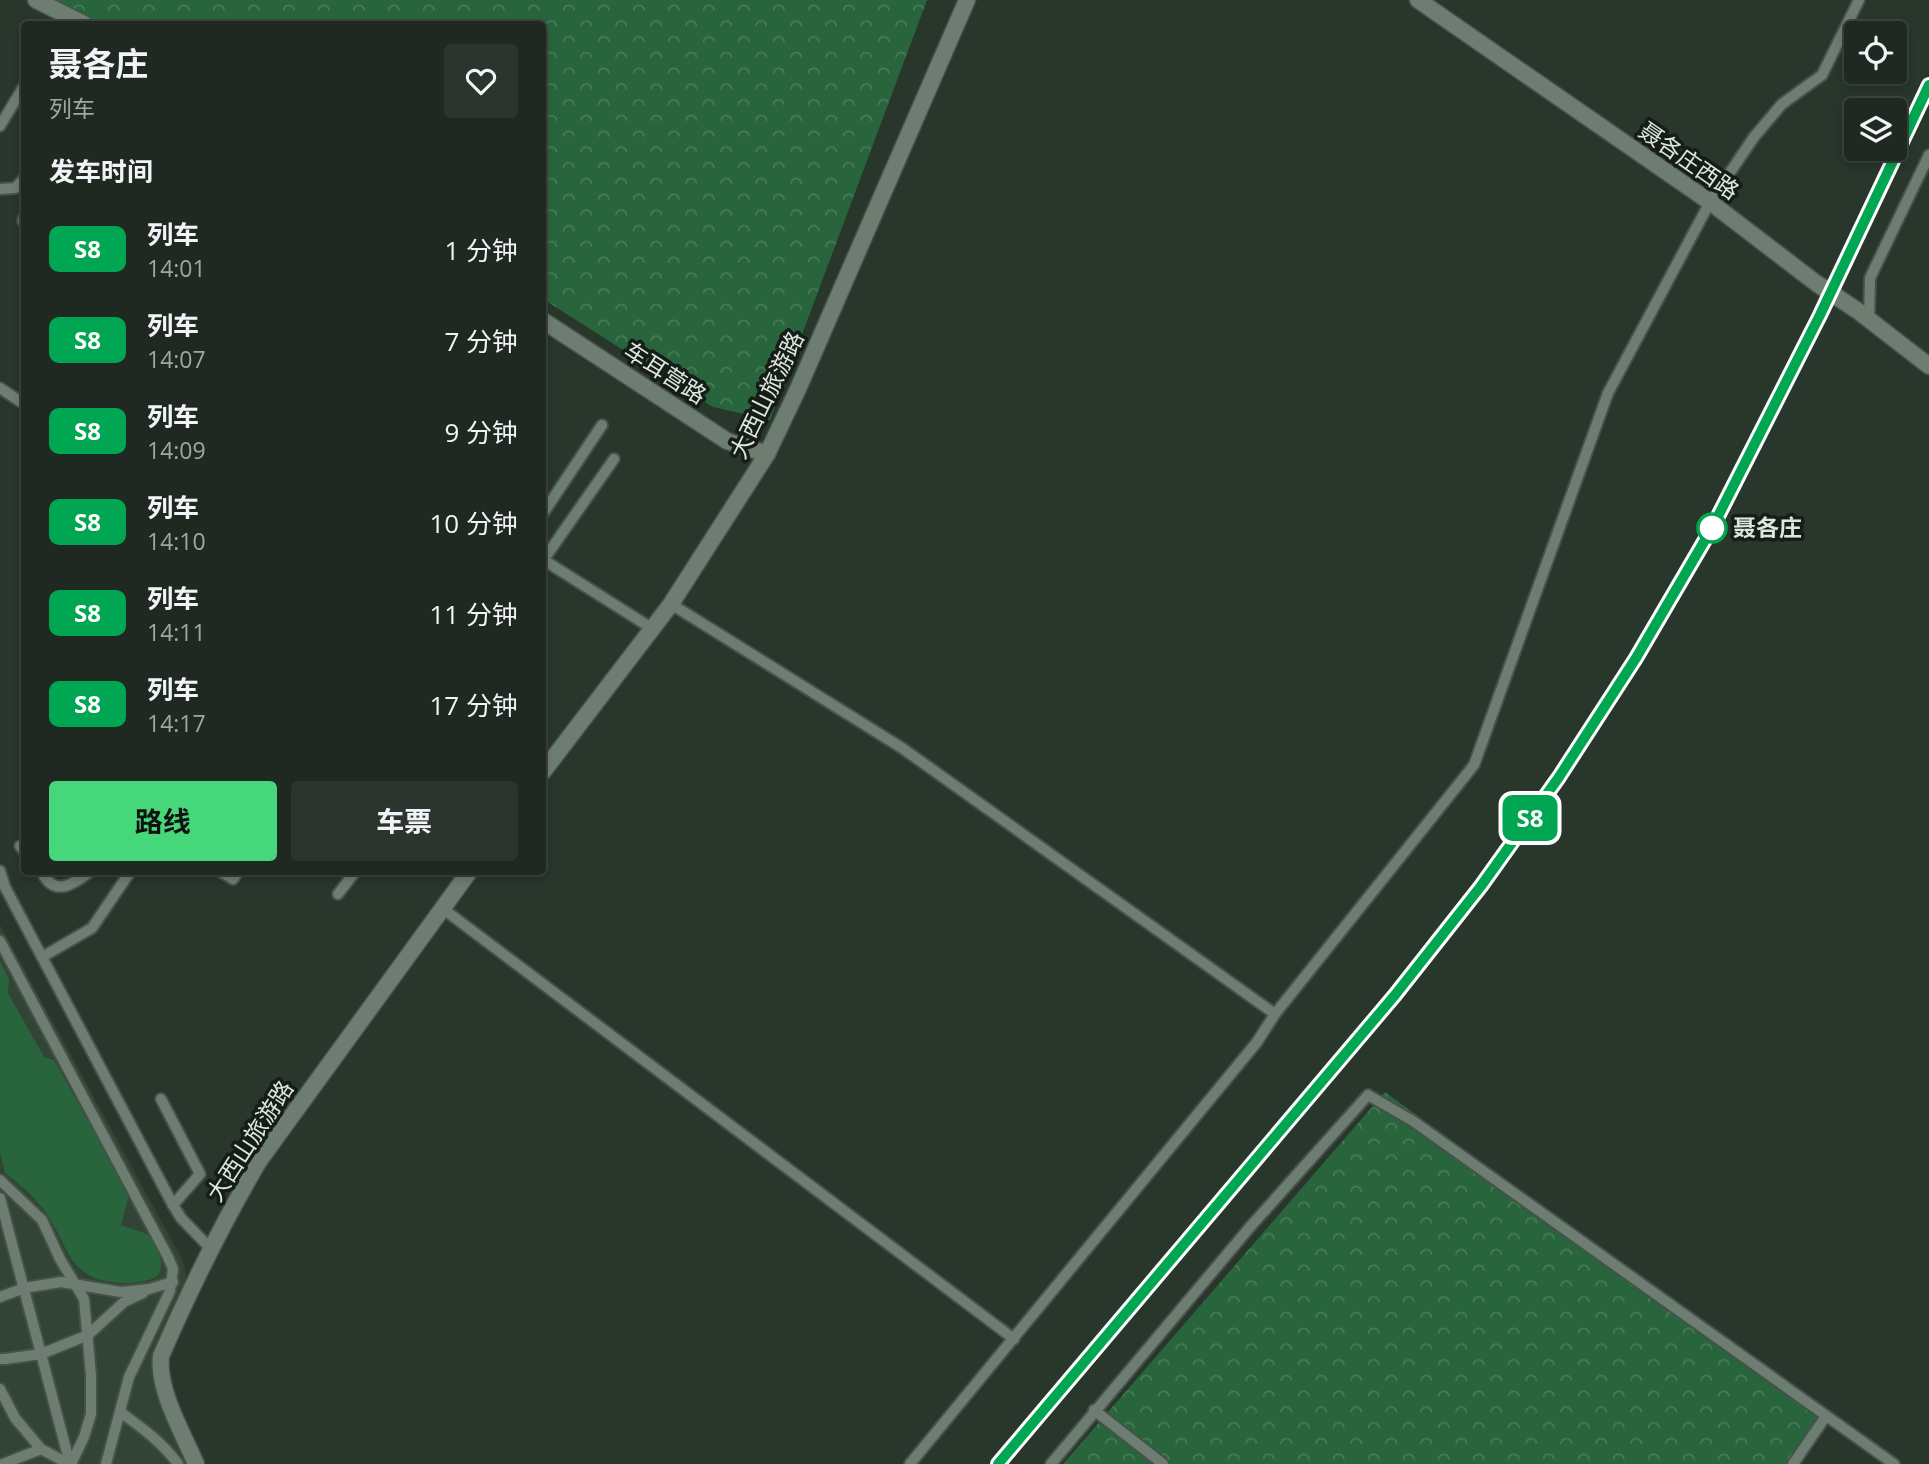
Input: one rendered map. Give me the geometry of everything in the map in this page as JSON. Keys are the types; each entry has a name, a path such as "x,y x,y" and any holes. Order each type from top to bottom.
{"street":[{"path":"36,0 78,21"},
{"name":"大西山旅游路","path":"546,768 671,604 766,454 799,389 967,0"},
{"name":"聂各庄西路","path":"1418,0 1710,202 1929,366"},
{"path":"909,1464 1257,1042 1275,1014 1475,765 1608,393 1710,202 1754,137 1782,104 1822,75 1859,0"},
{"path":"0,125 21,91"},
{"path":"1869,320 1870,278 1929,155"},
{"path":"0,189 15,188 21,182"},
{"name":"车耳营路","path":"546,323 727,441 766,454"},
{"path":"0,388 21,402"},
{"path":"546,509 602,425"},
{"path":"546,556 614,459"},
{"path":"546,562 653,629"},
{"path":"671,604 902,748 1275,1014"},
{"path":"0,872 5,887 173,1205 181,1219 211,1249"},
{"path":"44,875 49,883 60,887 74,884 85,875"},
{"path":"42,957 92,928 128,875"},
{"path":"338,894 353,875"},
{"name":"大西山旅游路","path":"196,1464 162,1384 161,1356 229,1211 259,1161 468,875"},
{"path":"442,908 1014,1339"},
{"path":"0,941 169,1256 173,1269 173,1282 166,1301 129,1377 106,1464"},
{"path":"1051,1464 1250,1227 1368,1095 1424,1129 1894,1464"},
{"path":"162,1099 200,1174 173,1205"},
{"path":"0,1181 42,1220 60,1259 84,1299 91,1375 91,1414 84,1437 70,1464"},
{"path":"0,1198 70,1464"},
{"path":"0,1297 24,1288 61,1282 121,1292 149,1289 173,1282"},
{"path":"0,1359 41,1353 88,1335 124,1302 149,1289"},
{"path":"2,1396 15,1418 41,1449 70,1464"},
{"path":"1094,1410 1163,1464"},
{"path":"120,1412 146,1431 178,1464"},
{"path":"1793,1464 1826,1416"},
{"path":"3,1464 41,1449"}],"shaded area":[{"path":"0,925 182,1259 187,1279 152,1367 153,1380 173,1436 180,1439 189,1464 0,1464"}],"green space":[{"path":"53,0 927,0 770,420 713,407 546,301 546,21 95,21"},
{"path":"0,962 9,979 8,993 44,1057 54,1060 129,1195 121,1225 150,1235 157,1249 161,1265 158,1275 153,1278 122,1283 106,1281 84,1272 71,1258 41,1206 5,1173 0,1152"},
{"path":"1385,1092 1826,1416 1792,1464 1063,1464"}],"railway":[{"path":"998,1464 1390,1000 1461,912 1561,774 1639,654 1711,530 1796,365 1929,85"}],"train":[{"name":"S8","path":"998,1464 1441,939 1559,777 1636,658 1712,528 1820,315 1929,85"}],"place":[{"name":"聂各庄","path":"1712,528"}]}
